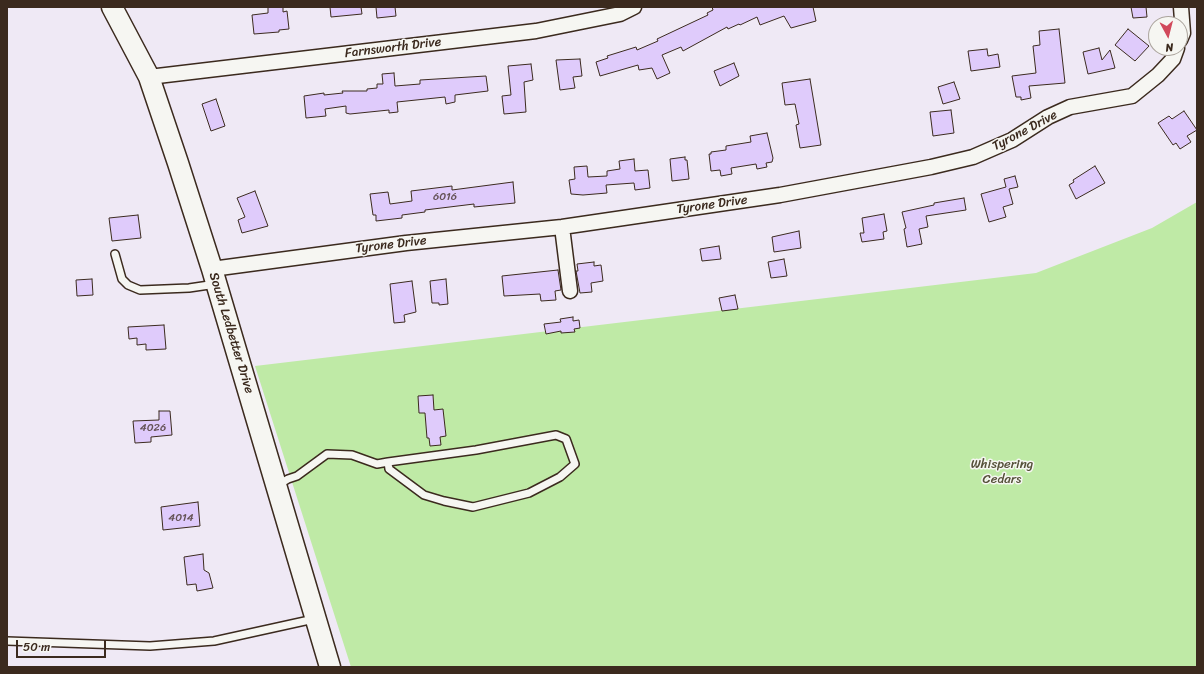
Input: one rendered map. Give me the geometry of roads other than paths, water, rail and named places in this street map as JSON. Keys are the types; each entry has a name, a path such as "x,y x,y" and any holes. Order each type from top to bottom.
{"street":[{"name":"South Ledbetter Drive","path":"112,7 149,77 214,276 330,667"},
{"name":"Farnsworth Drive","path":"149,77 536,31 620,14 634,7"},
{"name":"Tyrone Drive","path":"214,276 406,243 562,227 780,195 931,167 973,157 1012,140 1048,117 1070,108 1132,96 1158,75 1173,56"},
{"path":"562,227 570,291"}],"lane":[{"path":"115,254 122,279 128,285 140,290 189,288 214,276"},
{"path":"276,486 297,476 327,454 352,455 377,464 388,462 476,450 556,435 566,439 575,464 560,477 529,493 473,507 444,502 424,495 389,469 388,462"},
{"path":"7,641 150,646 214,641 315,618"}],"park label":[{"name":"Whispering Cedars","path":"1002,472"}]}
